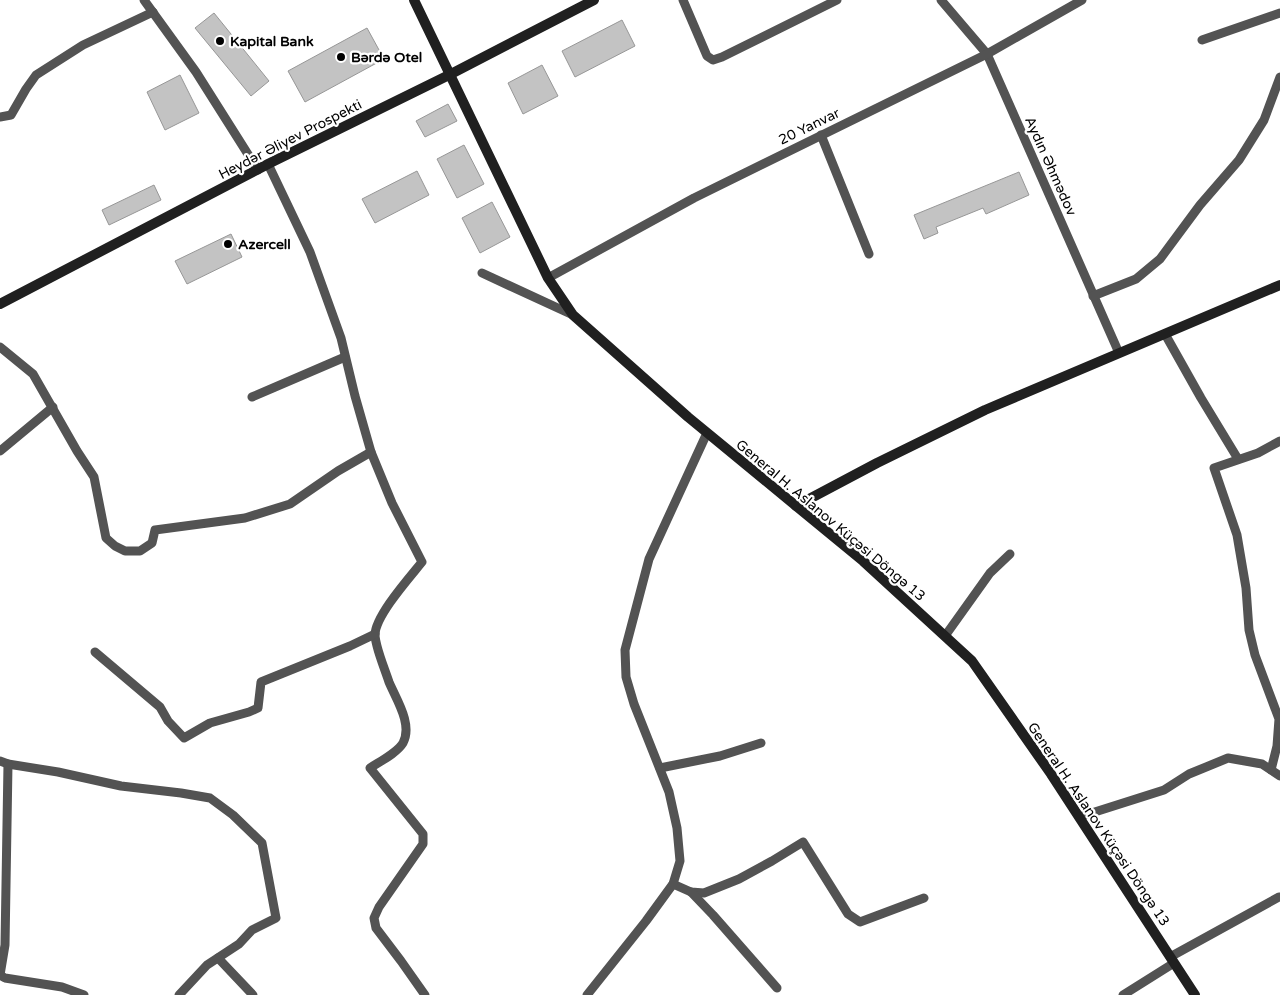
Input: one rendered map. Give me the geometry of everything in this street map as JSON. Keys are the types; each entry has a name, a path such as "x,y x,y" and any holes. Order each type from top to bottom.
{"main road":[{"name":"General H. Aslanov Küçəsi Döngə 13","path":"414,0 548,278 573,315 680,411 863,561 972,661 1079,817 1195,995"},
{"name":"Heydər Əliyev Prospekti","path":"0,304 268,164 594,0"},
{"path":"796,506 877,463 985,410 1280,285"}],"street":[{"path":"144,0 196,72 258,170"},
{"path":"683,0 707,56 713,60 837,0"},
{"name":"Aydın Əhmədov","path":"941,0 986,54 1119,353"},
{"name":"20 Yanvar","path":"548,278 694,198 986,54 1082,0"},
{"path":"0,117 11,115 36,75 83,46 153,12"},
{"path":"1202,40 1280,13"},
{"path":"1093,296 1136,279 1160,259 1200,205 1239,160 1264,120 1280,77"},
{"path":"821,135 869,254"},
{"path":"268,164 310,252 341,338 371,452 392,503 422,562 379,620 375,634 389,682 403,712 406,730 403,743 395,751 370,768 423,834 423,844 379,907 374,918 376,928 425,995"},
{"path":"482,273 573,315"},
{"path":"1165,334 1238,459"},
{"path":"0,347 33,374 94,477 106,538 115,546 125,551 140,552 152,543 155,530 245,518 290,504 338,471 371,452"},
{"path":"252,397 346,356"},
{"path":"0,451 53,407"},
{"path":"587,995 646,922 673,884 680,860 669,792 634,704 626,677 625,650 649,559 707,433"},
{"path":"1271,770 1277,746 1279,719 1248,630 1246,588 1237,535 1214,468 1258,454 1280,441"},
{"path":"945,636 990,573 1010,554"},
{"path":"95,652 160,707 168,722 184,738 210,723 258,708 261,682 375,634"},
{"path":"660,768 720,756 761,743"},
{"path":"1079,817 1164,790 1190,774 1228,758 1262,764 1280,776"},
{"path":"84,995 62,987 0,976 5,945 4,763 58,772 121,786 210,798 233,815 262,843 276,918 252,930 239,944 207,965 180,995"},
{"path":"673,884 691,892 704,893 739,879 803,842 848,914 860,922 924,898"},
{"path":"691,892 776,988"},
{"path":"1123,995 1172,960 1279,898"},
{"path":"218,958 253,995"}],"building":[{"path":"214,13 269,81 251,96 195,28"},
{"path":"622,20 635,46 575,77 562,51"},
{"path":"367,28 384,59 305,102 288,71"},
{"path":"542,65 558,96 523,114 508,83"},
{"path":"180,75 199,113 165,130 147,92"},
{"path":"448,104 457,121 425,137 416,121"},
{"path":"464,145 484,184 457,198 437,159"},
{"path":"417,171 429,195 375,223 362,199"},
{"path":"1019,172 1029,195 986,214 983,208 936,227 938,233 924,239 914,215"},
{"path":"154,185 161,200 109,225 102,210"},
{"path":"492,202 510,237 480,253 462,218"},
{"path":"231,234 242,257 187,284 175,261"}],"place":[{"name":"Kapital Bank","path":"220,41"},
{"name":"Bərdə Otel","path":"341,57"},
{"name":"Azercell","path":"228,244"}]}
